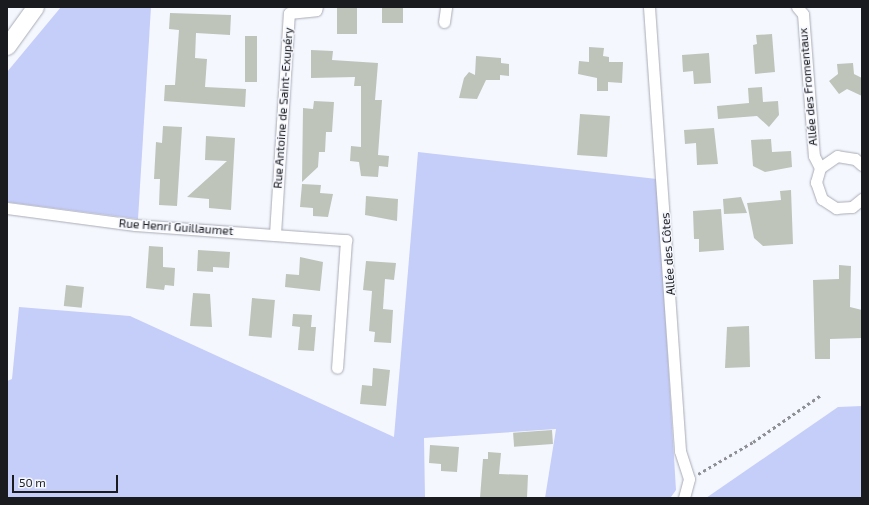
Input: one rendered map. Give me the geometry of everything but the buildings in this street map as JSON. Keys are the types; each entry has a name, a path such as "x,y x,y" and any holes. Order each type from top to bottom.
{"main road":[{"path":"7,46 35,7"}],"street":[{"name":"Rue Antoine de Saint-Exupéry","path":"275,234 287,10 316,10 317,7"},
{"path":"444,22 446,7"},
{"name":"Allée des Côtes","path":"650,7 680,451 689,479"},
{"name":"Allée des Fromentaux","path":"797,7 803,14 814,156 820,168 818,191 828,204 842,208 862,199"},
{"name":"Allée des Fromentaux","path":"820,168 838,156 855,159 862,165"},
{"name":"Rue Henri Guillaumet","path":"7,208 135,225 346,240 337,368"},
{"path":"684,498 689,479"}],"path":[{"path":"689,479 753,442 821,395"}],"shaded area":[{"path":"61,7 151,7 138,219 7,202 7,72"},
{"path":"418,152 657,179 676,490 671,497 545,498 556,429 424,438 425,498 7,498 7,381 12,379 19,307 130,316 394,437"},
{"path":"862,406 862,498 706,498 838,407"}]}
